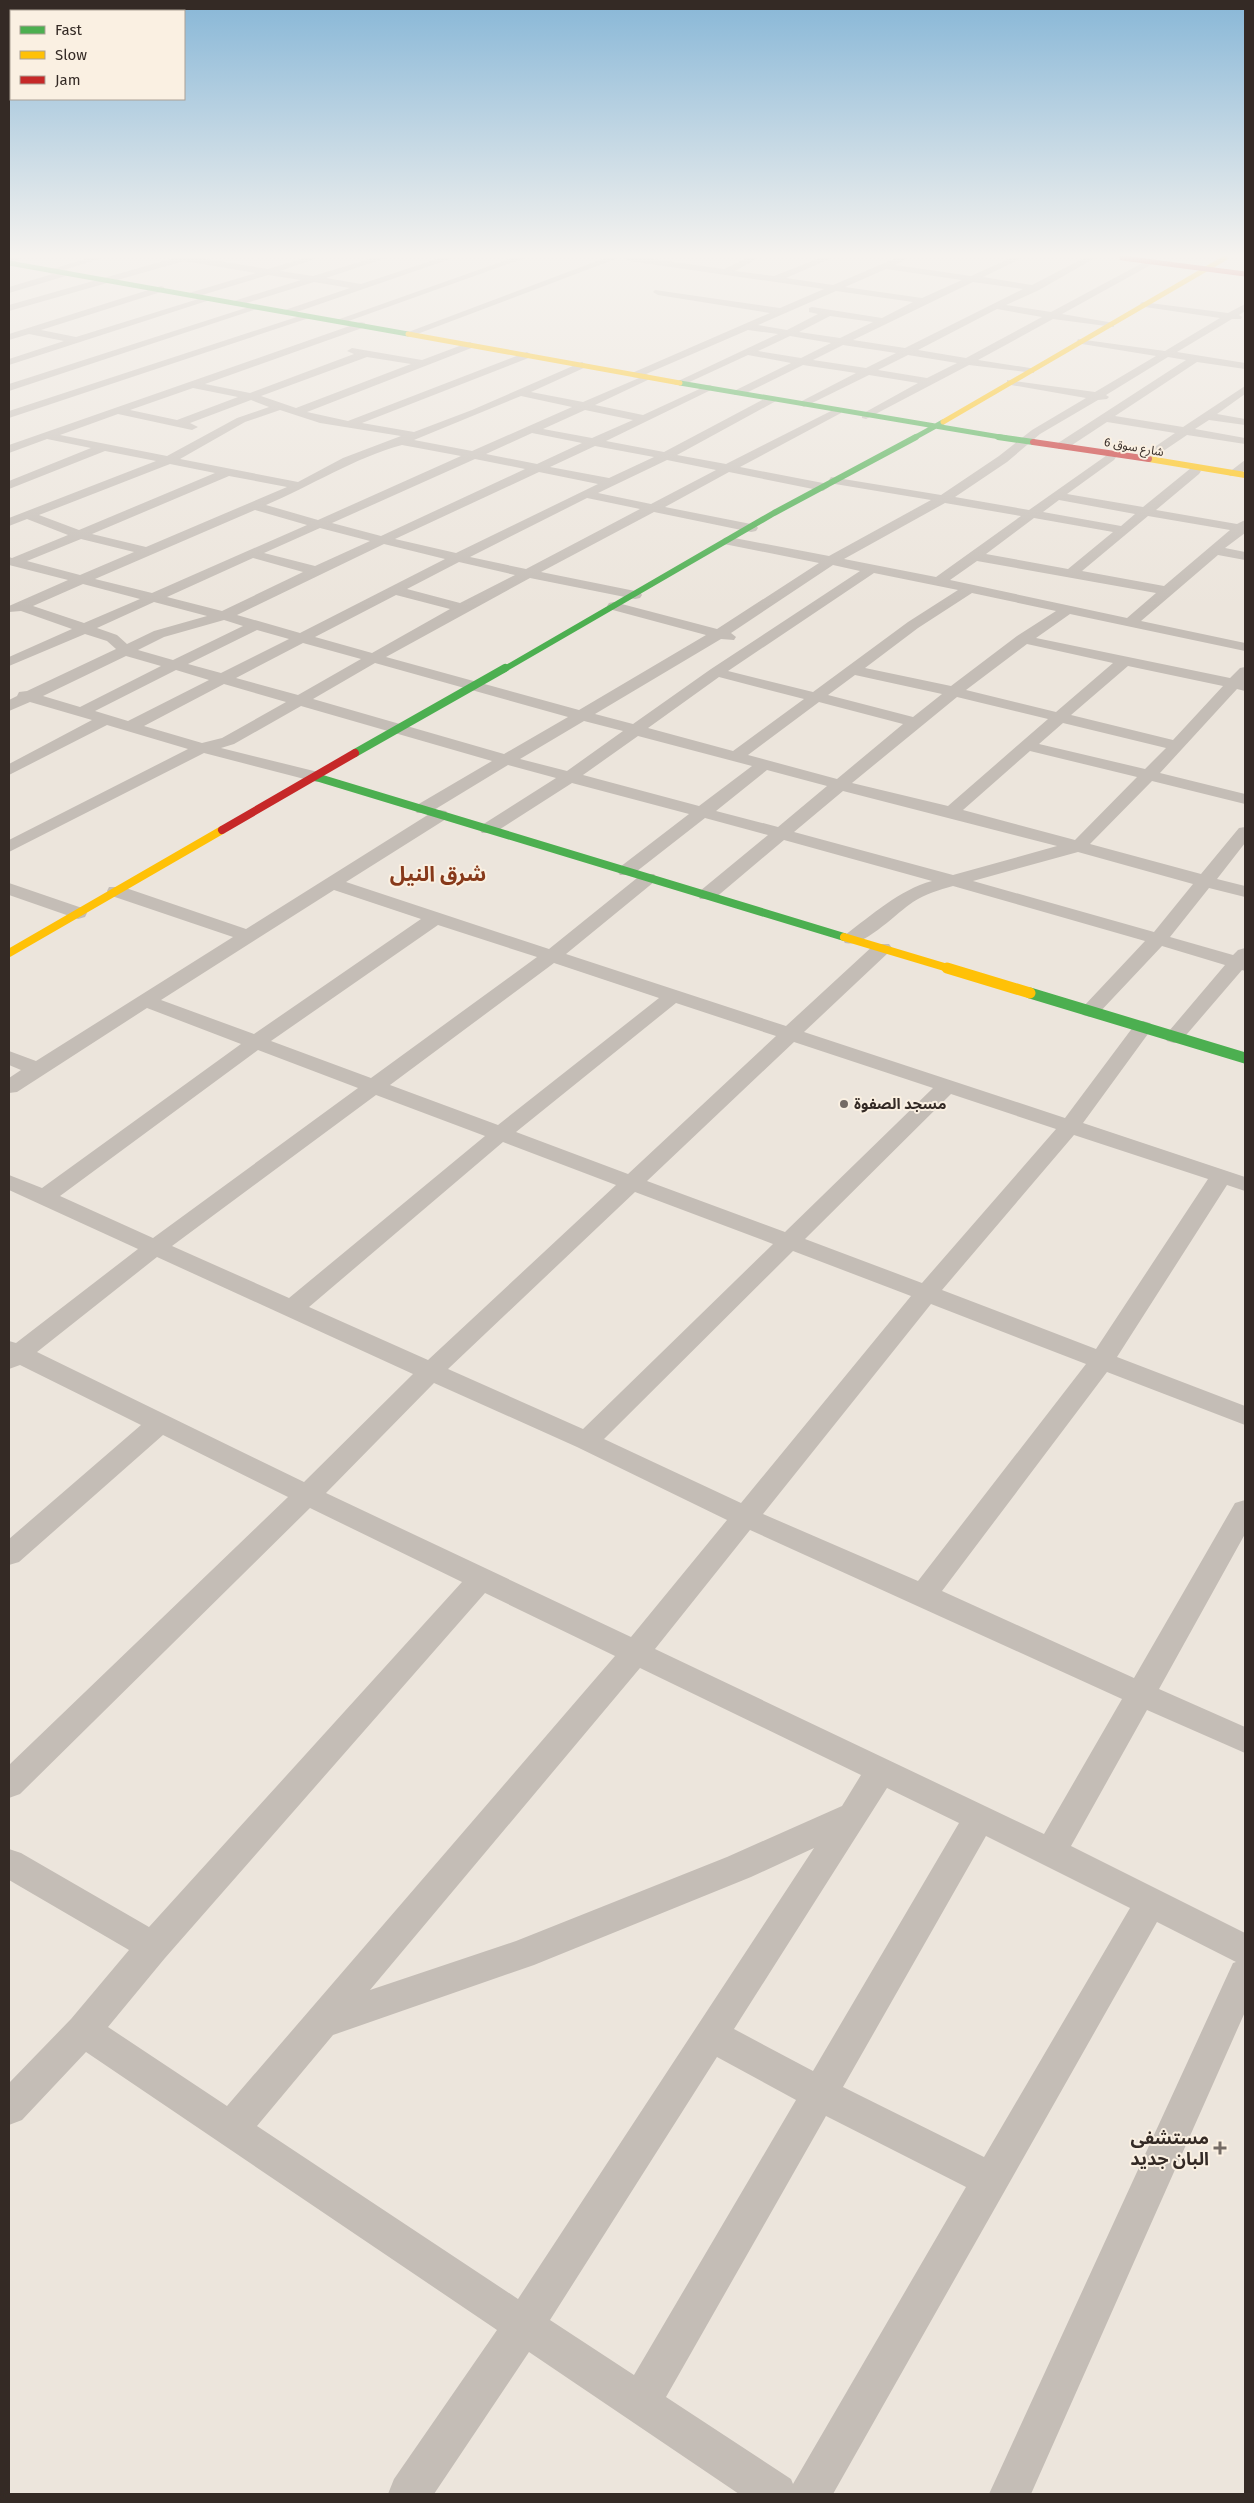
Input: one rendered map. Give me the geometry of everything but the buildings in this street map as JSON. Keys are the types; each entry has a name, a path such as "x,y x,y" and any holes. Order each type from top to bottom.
{"street":[{"path":"9,388 49,375"},
{"path":"9,415 131,375"},
{"path":"9,449 44,435 223,375"},
{"path":"177,424 307,375"},
{"path":"298,411 393,375"},
{"path":"348,424 476,375"},
{"path":"14,608 300,486 347,461 476,412 561,375"},
{"path":"635,375 866,416 1067,447 1104,418 1170,375"},
{"path":"679,382 695,375"},
{"path":"738,393 774,375"},
{"path":"804,404 862,375"},
{"path":"879,375 929,382"},
{"path":"866,416 943,375"},
{"path":"9,953 472,686 835,480 934,427 1023,375"},
{"path":"9,1087 330,883 505,759 584,715 719,634 831,562 943,499 1003,459 1025,440 1133,375"},
{"path":"9,662 583,407 642,376"},
{"path":"33,380 146,402"},
{"path":"1011,382 1130,401"},
{"path":"195,385 249,396 320,420 416,435"},
{"path":"9,706 159,634 224,616 316,570 537,469 641,418 710,388"},
{"path":"356,389 374,392"},
{"path":"1147,458 1245,389"},
{"path":"521,393 641,418"},
{"path":"393,396 430,403"},
{"path":"158,398 177,402"},
{"path":"131,726 456,558 584,494 664,457 772,398"},
{"path":"196,406 251,416"},
{"path":"9,522 169,460 217,432 251,416 282,406"},
{"path":"457,408 476,412"},
{"path":"117,411 217,432"},
{"path":"9,847 202,748 228,741 462,608 654,509 837,411"},
{"path":"1207,416 1245,422"},
{"path":"1104,418 1245,441"},
{"path":"532,430 664,457 730,467 823,487"},
{"path":"44,435 300,486"},
{"path":"402,441 472,457 609,482"},
{"path":"9,485 106,446"},
{"name":"شارع سوق 6","path":"1067,447 1110,457 1245,480"},
{"name":"شارع سوق 6","path":"1067,447 1086,448 1240,474"},
{"path":"939,582 1110,457"},
{"path":"17,462 68,475"},
{"path":"1240,474 1245,464"},
{"path":"11,561 227,472"},
{"path":"1070,574 1196,472"},
{"path":"87,480 106,485"},
{"path":"835,480 1124,530"},
{"path":"584,494 751,528"},
{"path":"1056,496 1244,527"},
{"path":"254,506 317,524 456,558 635,595"},
{"path":"27,515 78,534 145,551"},
{"path":"1130,623 1244,527"},
{"path":"729,541 939,582 1240,646 1245,634"},
{"path":"1215,550 1245,556"},
{"path":"252,554 316,570"},
{"path":"974,556 1168,591"},
{"path":"11,561 224,616 734,757 951,812 1245,892"},
{"path":"488,829 570,777 716,672 872,569"},
{"path":"734,757 913,625 970,589"},
{"path":"393,590 462,608"},
{"path":"614,606 757,644"},
{"path":"14,608 84,628 112,638 126,650 177,665 505,759 952,881 1157,940 1243,961 1174,1036"},
{"path":"707,895 915,722 1022,639 1067,610"},
{"path":"81,712 256,625"},
{"path":"1022,639 1124,661 1241,680"},
{"path":"951,812 1029,746 1124,661"},
{"path":"852,670 954,692 1177,746"},
{"path":"716,672 915,722"},
{"path":"852,939 916,892 1079,846 1241,680"},
{"path":"9,690 202,748 316,777 1245,1058"},
{"path":"9,770 106,719"},
{"path":"1029,746 1245,799"},
{"path":"626,871 764,764"},
{"path":"1090,1011 1157,940 1245,832"},
{"path":"648,878 550,957 155,1247 12,1355 160,1423 882,1770 1051,1852 1245,1950"},
{"path":"330,883 550,957 790,1033 1245,1184"},
{"path":"9,889 78,913"},
{"path":"116,891 246,935"},
{"path":"45,1197 256,1042 435,918"},
{"path":"9,1785 307,1495 430,1372 882,948"},
{"path":"293,1308 500,1134 673,996"},
{"path":"146,1001 926,1293 1245,1416"},
{"path":"231,2130 636,1652 926,1293 1069,1127 1143,1027"},
{"path":"9,1058 37,1069"},
{"path":"586,1441 947,1086"},
{"path":"923,1595 1101,1362 1221,1177"},
{"path":"9,1182 586,1441 745,1518 923,1595 1245,1741"},
{"path":"9,1555 160,1423"},
{"path":"1051,1852 1245,1510"},
{"path":"9,2108 83,2030 153,1947 482,1578"},
{"path":"409,2494 524,2325 882,1770"},
{"path":"322,2022 531,1950 739,1867 853,1815"},
{"path":"640,2403 979,1818"},
{"path":"9,1863 153,1947"},
{"path":"810,2494 1151,1902"},
{"path":"1010,2494 1245,1974"},
{"path":"83,2030 776,2494"},
{"path":"711,2035 818,2093 992,2180"}],"traffic: fast":[{"path":"680,383 866,416 1033,442"},
{"path":"355,753 635,595 774,513 943,422"},
{"path":"316,777 844,937"},
{"path":"1030,993 1245,1058"}],"traffic: slow":[{"path":"635,375 680,383"},
{"path":"943,422 1024,375"},
{"path":"1149,459 1245,475"},
{"path":"9,953 222,830"},
{"path":"844,937 1030,993"}],"traffic: jam":[{"path":"1033,442 1149,459"},
{"path":"222,830 355,753"}],"place":[{"name":"مسجد الصفوة","path":"844,1104"},
{"name":"مستشفى البان جديد","path":"1220,2148"}],"district":[{"name":"شرق النيل","path":"438,874"}]}
